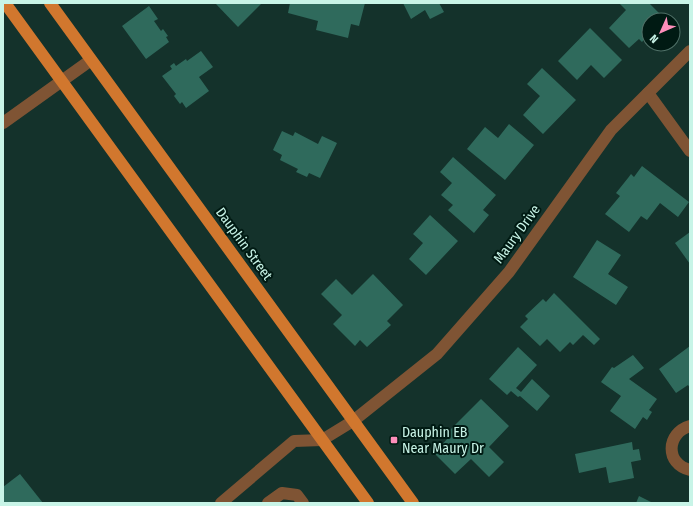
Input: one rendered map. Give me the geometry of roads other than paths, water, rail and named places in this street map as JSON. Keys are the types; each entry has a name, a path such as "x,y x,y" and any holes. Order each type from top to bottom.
{"main road":[{"path":"5,3 368,503"},
{"name":"Dauphin Street","path":"50,3 413,503"}],"street":[{"name":"Maury Drive","path":"322,440 353,421 437,354 509,272 610,130 690,51"},
{"path":"3,124 91,60"},
{"path":"648,93 690,151"},
{"path":"690,426 678,432 672,445 674,459 679,465 690,470"},
{"path":"221,503 294,441 322,440"},
{"path":"268,503 282,493 297,495 303,503"}],"place":[{"name":"Dauphin EB Near Maury Dr","path":"394,440"}]}
